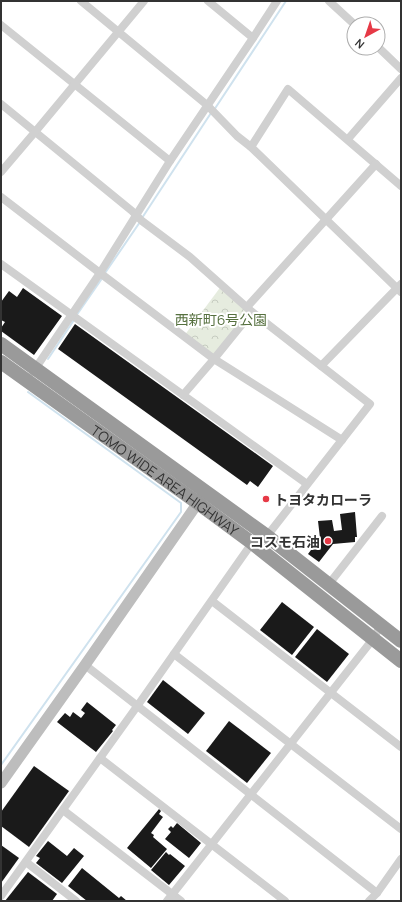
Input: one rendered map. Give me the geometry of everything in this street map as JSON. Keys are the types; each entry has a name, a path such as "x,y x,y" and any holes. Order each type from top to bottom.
{"highway":[{"name":"TOMO WIDE AREA HIGHWAY","path":"1,344 36,369 202,497 252,544 401,661"},
{"name":"TOMO WIDE AREA HIGHWAY","path":"1,362 202,497 267,536 401,641"}],"street":[{"path":"82,1 208,105 237,136 251,147 400,288 321,366"},
{"path":"1,172 144,1"},
{"path":"208,1 253,38"},
{"path":"26,380 36,369 100,273 170,161 277,1"},
{"path":"329,1 346,17"},
{"path":"1,25 170,161"},
{"path":"386,55 401,69"},
{"path":"348,139 401,78"},
{"path":"251,147 288,89 401,186"},
{"path":"1,104 142,221 190,257 249,310 370,404 267,536"},
{"path":"184,395 214,359 249,310 326,219 376,164"},
{"path":"1,197 214,359 342,440"},
{"path":"1,264 71,316 307,484"},
{"path":"1,783 202,497"},
{"path":"329,584 382,516"},
{"path":"1,896 252,544"},
{"path":"212,601 401,747"},
{"path":"170,898 373,639 381,625"},
{"path":"174,654 401,829"},
{"path":"85,665 377,893"},
{"path":"100,758 285,901"},
{"path":"62,810 170,898 181,901"},
{"path":"369,901 377,893 401,860"},
{"path":"26,862 76,901"}],"green space":[{"name":"西新町6号公園","path":"222,285 252,312 214,359 184,336"}],"building":[{"path":"23,288 62,316 34,355 1,331 1,328 5,322 1,320 1,302 9,291 17,297"},
{"path":"75,324 273,466 258,487 250,481 247,485 58,349"},
{"path":"355,512 357,537 355,537 355,542 333,544 319,562 308,554 320,538 318,521 332,520 334,531 342,530 340,514"},
{"path":"282,602 314,627 292,655 260,630"},
{"path":"317,629 349,654 327,682 295,657"},
{"path":"163,680 205,713 188,734 147,702"},
{"path":"87,702 116,725 96,752 57,722 65,713 70,717 73,712 81,718 85,713 81,710"},
{"path":"229,721 271,753 247,783 206,751"},
{"path":"34,766 69,791 29,847 1,826 1,812"},
{"path":"159,809 161,811 159,814 163,817 151,833 154,835 153,837 167,849 151,868 127,848"},
{"path":"177,823 201,843 189,858 165,839 171,832 168,829 171,826 173,828"},
{"path":"48,841 67,856 74,848 84,856 62,883 36,863 40,858 36,856"},
{"path":"1,845 19,858 1,883"},
{"path":"166,852 185,866 169,885 151,870"},
{"path":"82,868 119,898 121,896 127,901 87,901 68,886"},
{"path":"28,872 57,894 52,901 5,901"}],"waterway":[{"path":"214,110 286,1"},
{"path":"142,218 211,113"},
{"path":"105,273 140,222"},
{"path":"76,316 103,277"},
{"path":"48,359 74,320"},
{"path":"1,765 181,512 181,503 28,392"}],"place":[{"name":"トヨタカローラ","path":"266,499"},
{"name":"コスモ石油","path":"328,541"}]}
